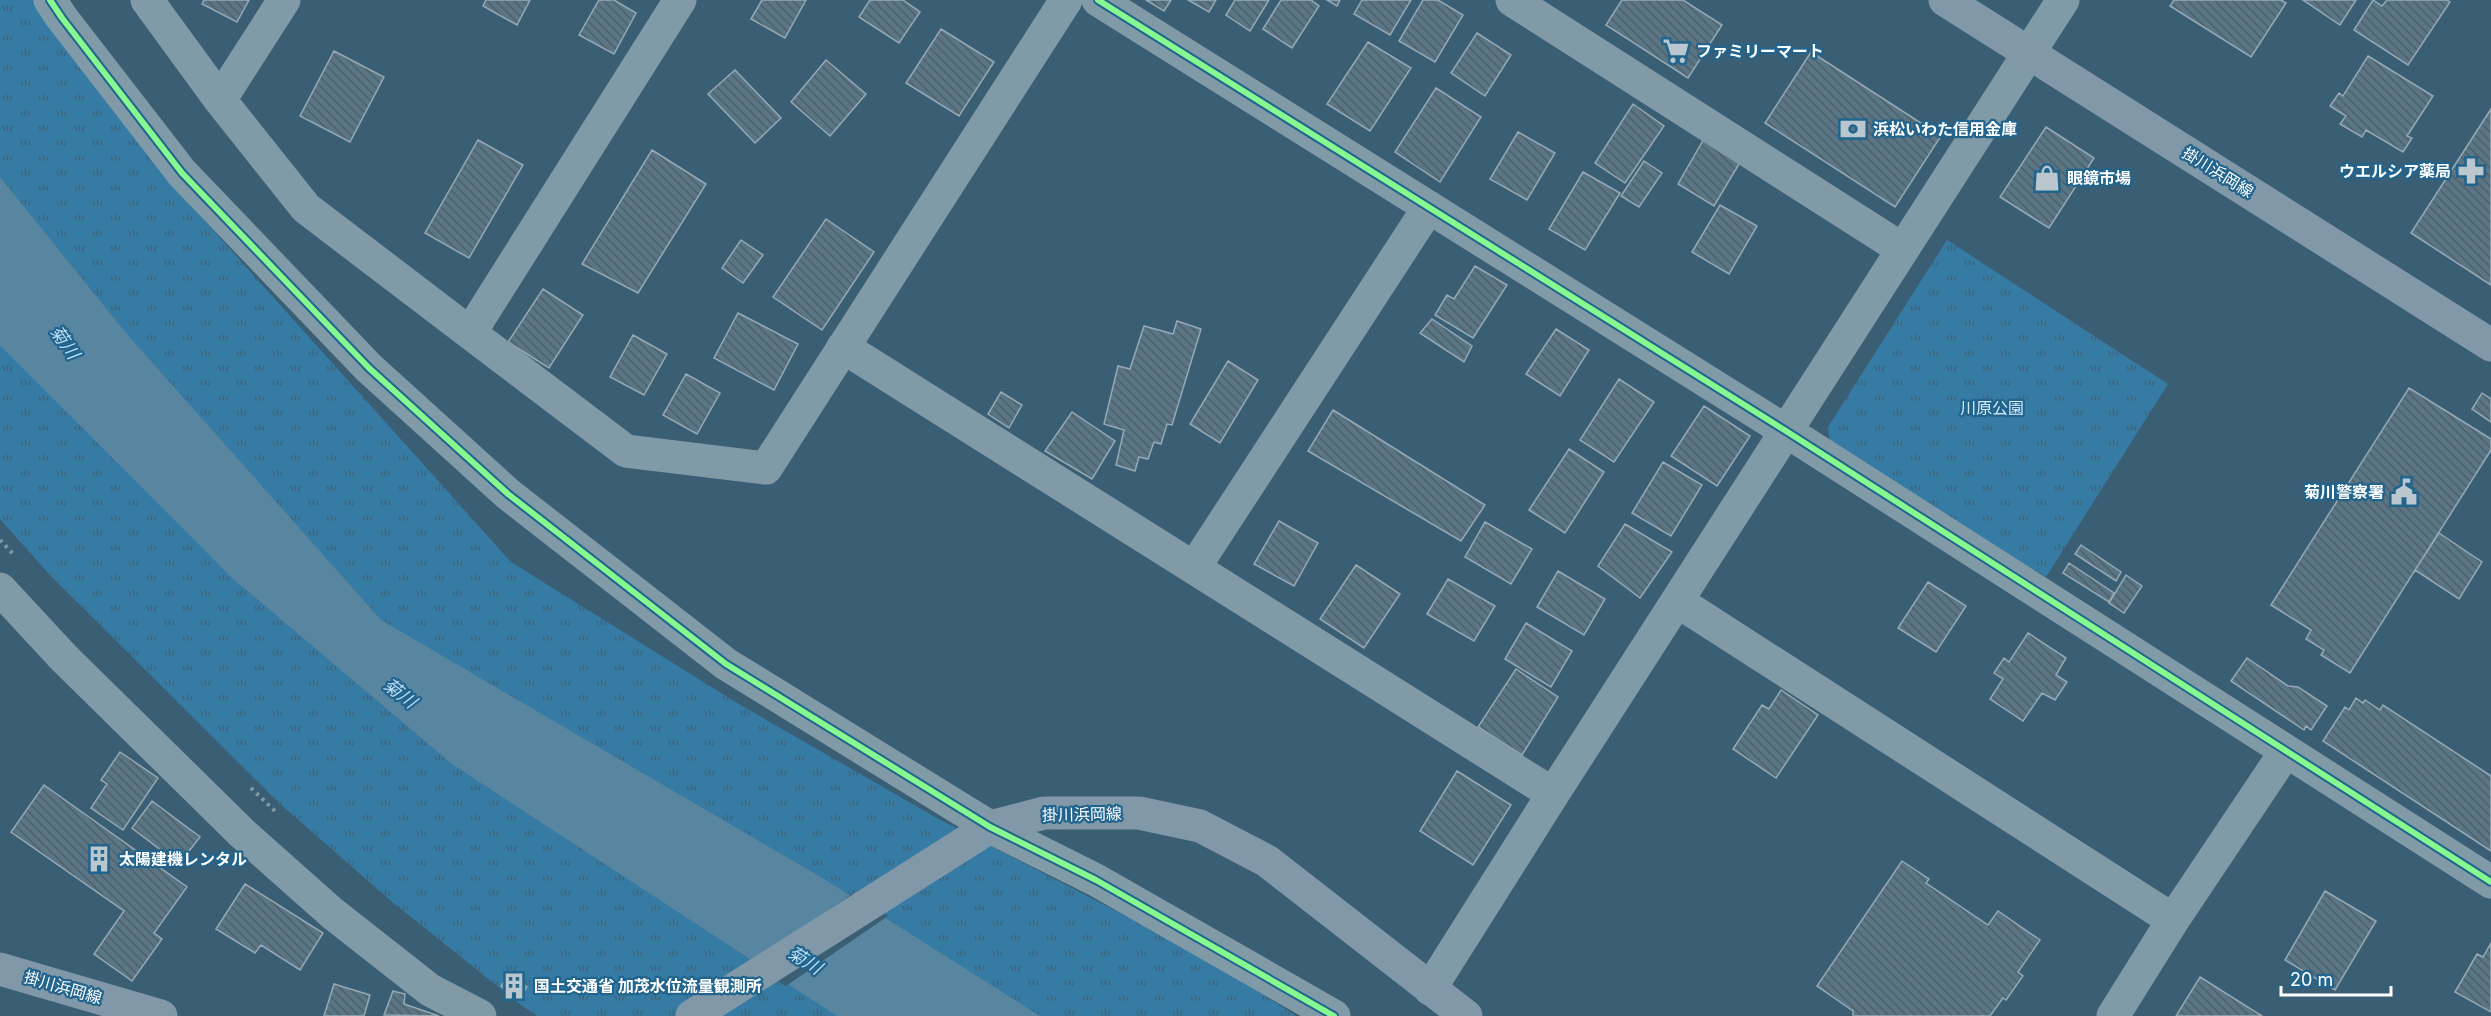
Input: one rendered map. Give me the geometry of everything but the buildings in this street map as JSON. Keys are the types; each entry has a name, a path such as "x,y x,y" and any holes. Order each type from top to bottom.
{"main road":[{"name":"掛川浜岡線","path":"1956,3 2030,53 2491,345"},
{"name":"掛川浜岡線","path":"692,1016 985,830 1044,813 1139,813 1200,826 1267,861 1466,1016"},
{"name":"掛川浜岡線","path":"0,969 160,1016"}],"street":[{"path":"50,0 182,173 369,368 508,494 726,664 985,830 1096,880 1334,1016"},
{"path":"147,0 220,100 306,208 626,451 766,468 1066,0"},
{"path":"220,100 284,0"},
{"path":"470,333 680,0"},
{"path":"1098,0 1786,431 2491,882"},
{"path":"1512,0 1902,249"},
{"path":"1430,989 1552,794 2063,0"},
{"path":"1194,568 1429,207"},
{"path":"843,347 1552,794"},
{"path":"0,589 64,658 243,834 332,913 430,990 480,1016"},
{"path":"1677,601 2173,920"},
{"path":"2113,1016 2173,920 2286,751"}],"path":[{"path":"0,540 16,556"},
{"path":"243,781 282,818"}],"green space":[{"path":"0,0 35,0 187,201 511,562 737,703 935,817 1214,962 1296,1016 537,1016 521,1005 391,901 279,803 49,574 0,519"},
{"name":"川原公園","path":"1947,240 2168,384 2046,577 1830,446 1828,427"}],"water":[{"name":"菊川","path":"0,177 126,333 381,620 824,879 1040,1016 837,1016 452,764 231,577 0,345"}],"pier":[{"path":"852,894 888,916 786,986 750,963"}],"cycle path":[{"path":"50,0 182,173 369,368 508,494 726,664 990,827 1096,880 1334,1016"},
{"path":"1098,0 1786,431 2491,882"}],"place":[{"name":"ファミリーマート","path":"1676,51"},
{"name":"浜松いわた信用金庫","path":"1853,129"},
{"name":"ウエルシア薬局","path":"2471,171"},
{"name":"眼鏡市場","path":"2047,178"},
{"name":"菊川警察署","path":"2404,492"},
{"name":"太陽建機レンタル","path":"99,859"},
{"name":"国土交通省 加茂水位流量観測所","path":"514,986"}]}
